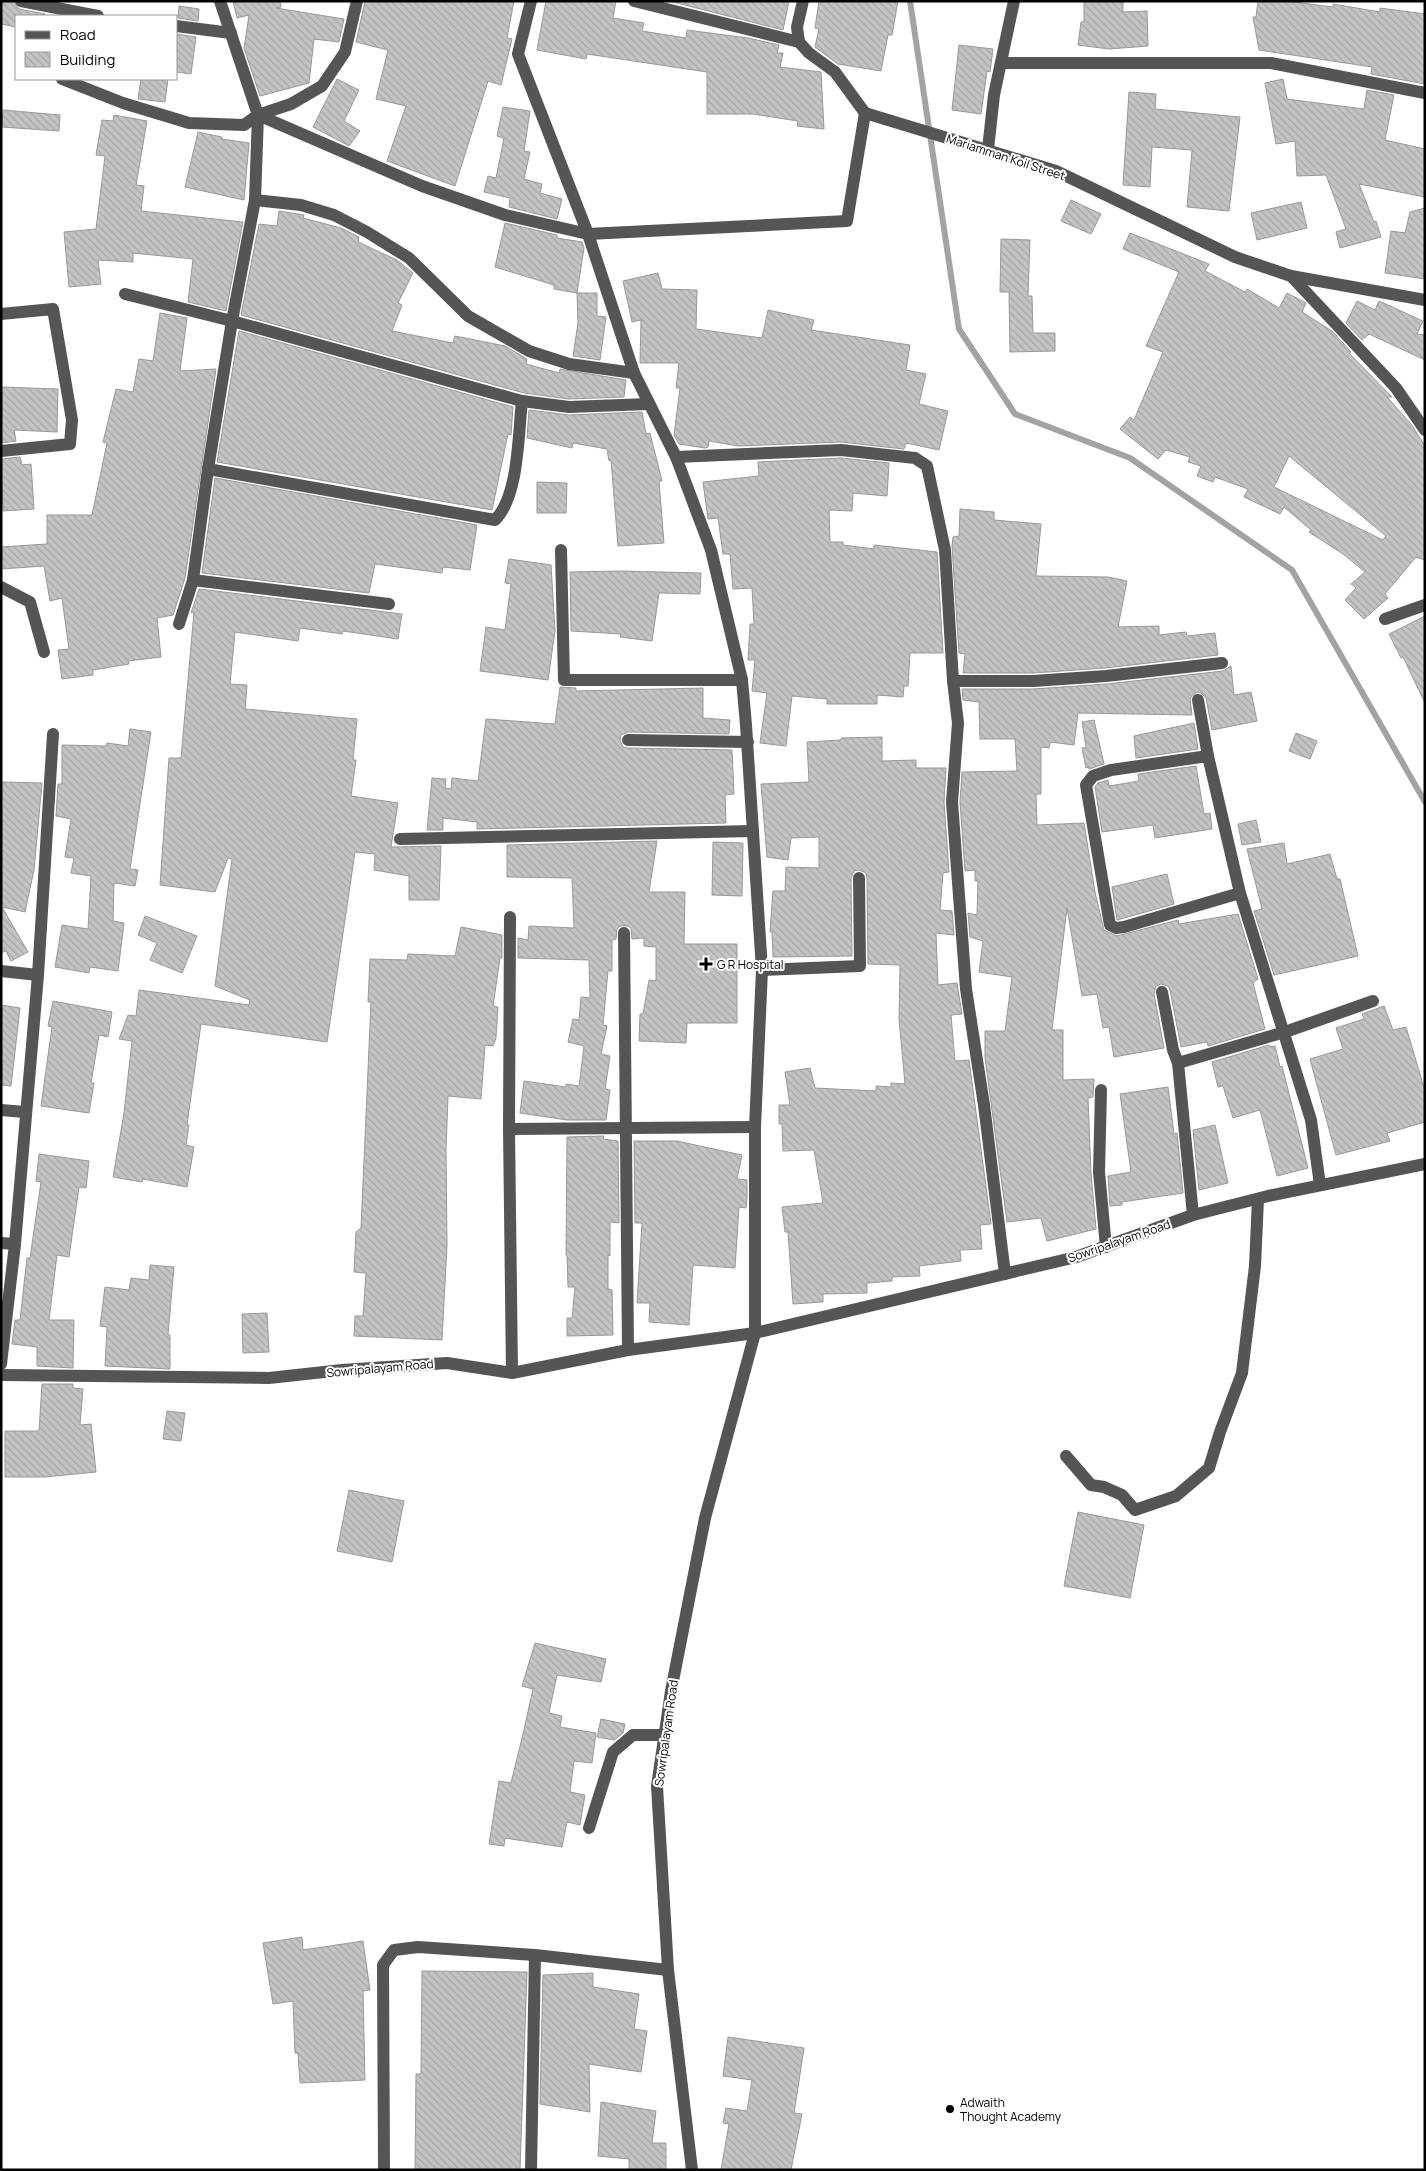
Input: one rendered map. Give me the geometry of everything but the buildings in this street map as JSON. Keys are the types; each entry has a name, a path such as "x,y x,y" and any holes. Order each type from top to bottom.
{"street":[{"path":"21,1 93,15"},
{"path":"179,624 194,580 208,469 232,321 255,200 258,115 220,1"},
{"path":"65,80 123,103 189,124 244,125 258,115 291,104 322,86 344,52 357,1"},
{"path":"531,1 518,54 588,234 634,372 648,404 676,457 711,550 742,680 748,742 762,970 756,1127 755,1333"},
{"path":"258,115 422,186 505,215 588,234 847,221 865,113 835,72 809,53 799,42 634,1"},
{"path":"799,42 798,27 803,1"},
{"path":"988,149 994,95 1014,1"},
{"path":"178,26 231,33"},
{"path":"1001,63 1271,63 1425,93"},
{"name":"Mariamman Koil Street","path":"865,113 950,137 1056,171 1235,257 1291,276 1425,300"},
{"path":"255,200 301,204 334,216 367,232 409,258 468,316 529,351 569,364 634,372"},
{"path":"1291,276 1396,388 1425,430"},
{"path":"125,294 232,321 522,402 568,407 648,404"},
{"path":"1,314 53,309 72,420 70,444 1,451"},
{"path":"208,469 494,520 503,512 511,488 522,402"},
{"path":"676,457 841,450 915,458 927,466 945,550 953,681 958,723 952,802 966,989 984,1106 1005,1274"},
{"path":"561,550 564,680 742,680"},
{"path":"194,580 388,604"},
{"path":"1,587 30,602 44,652"},
{"path":"1385,619 1425,605"},
{"path":"953,681 1042,680 1106,676 1222,662"},
{"path":"1198,700 1208,756 1240,893 1286,1032 1311,1120 1320,1185"},
{"path":"1,1364 14,1244 38,975 54,734"},
{"path":"628,740 748,742"},
{"path":"1208,756 1111,770 1093,776 1086,785 1110,925 1116,928 1124,927 1240,893"},
{"path":"400,839 753,831"},
{"path":"762,970 860,966 860,878"},
{"path":"510,917 509,1129 512,1372"},
{"path":"624,933 628,1350"},
{"path":"1,971 38,975"},
{"path":"1162,992 1173,1050 1178,1063 1194,1215"},
{"path":"1178,1063 1286,1032 1373,1001"},
{"path":"1101,1090 1099,1172 1106,1247"},
{"path":"1,1110 25,1112"},
{"path":"509,1129 756,1127"},
{"name":"Sowripalayam Road","path":"1,1375 269,1378 342,1370 447,1363 512,1372 628,1350 755,1333 1076,1257 1194,1215 1258,1198 1425,1164"},
{"path":"1066,1456 1091,1485 1104,1487 1122,1495 1135,1510 1176,1496 1209,1468 1242,1373 1255,1266 1258,1198"},
{"path":"1,1243 14,1244"},
{"name":"Sowripalayam Road","path":"692,2170 668,1970 657,1786 671,1691 706,1518 755,1333"},
{"path":"589,1828 613,1752 633,1735 665,1735"},
{"path":"384,2170 383,1965 394,1950 418,1947 535,1955 668,1970"},
{"path":"531,2170 535,1955"}],"waterway":[{"path":"910,1 959,329 1015,414 1130,458 1292,570 1425,802"}],"place":[{"name":"G R Hospital","path":"706,964"},
{"name":"Adwaith Thought Academy","path":"950,2109"}]}
